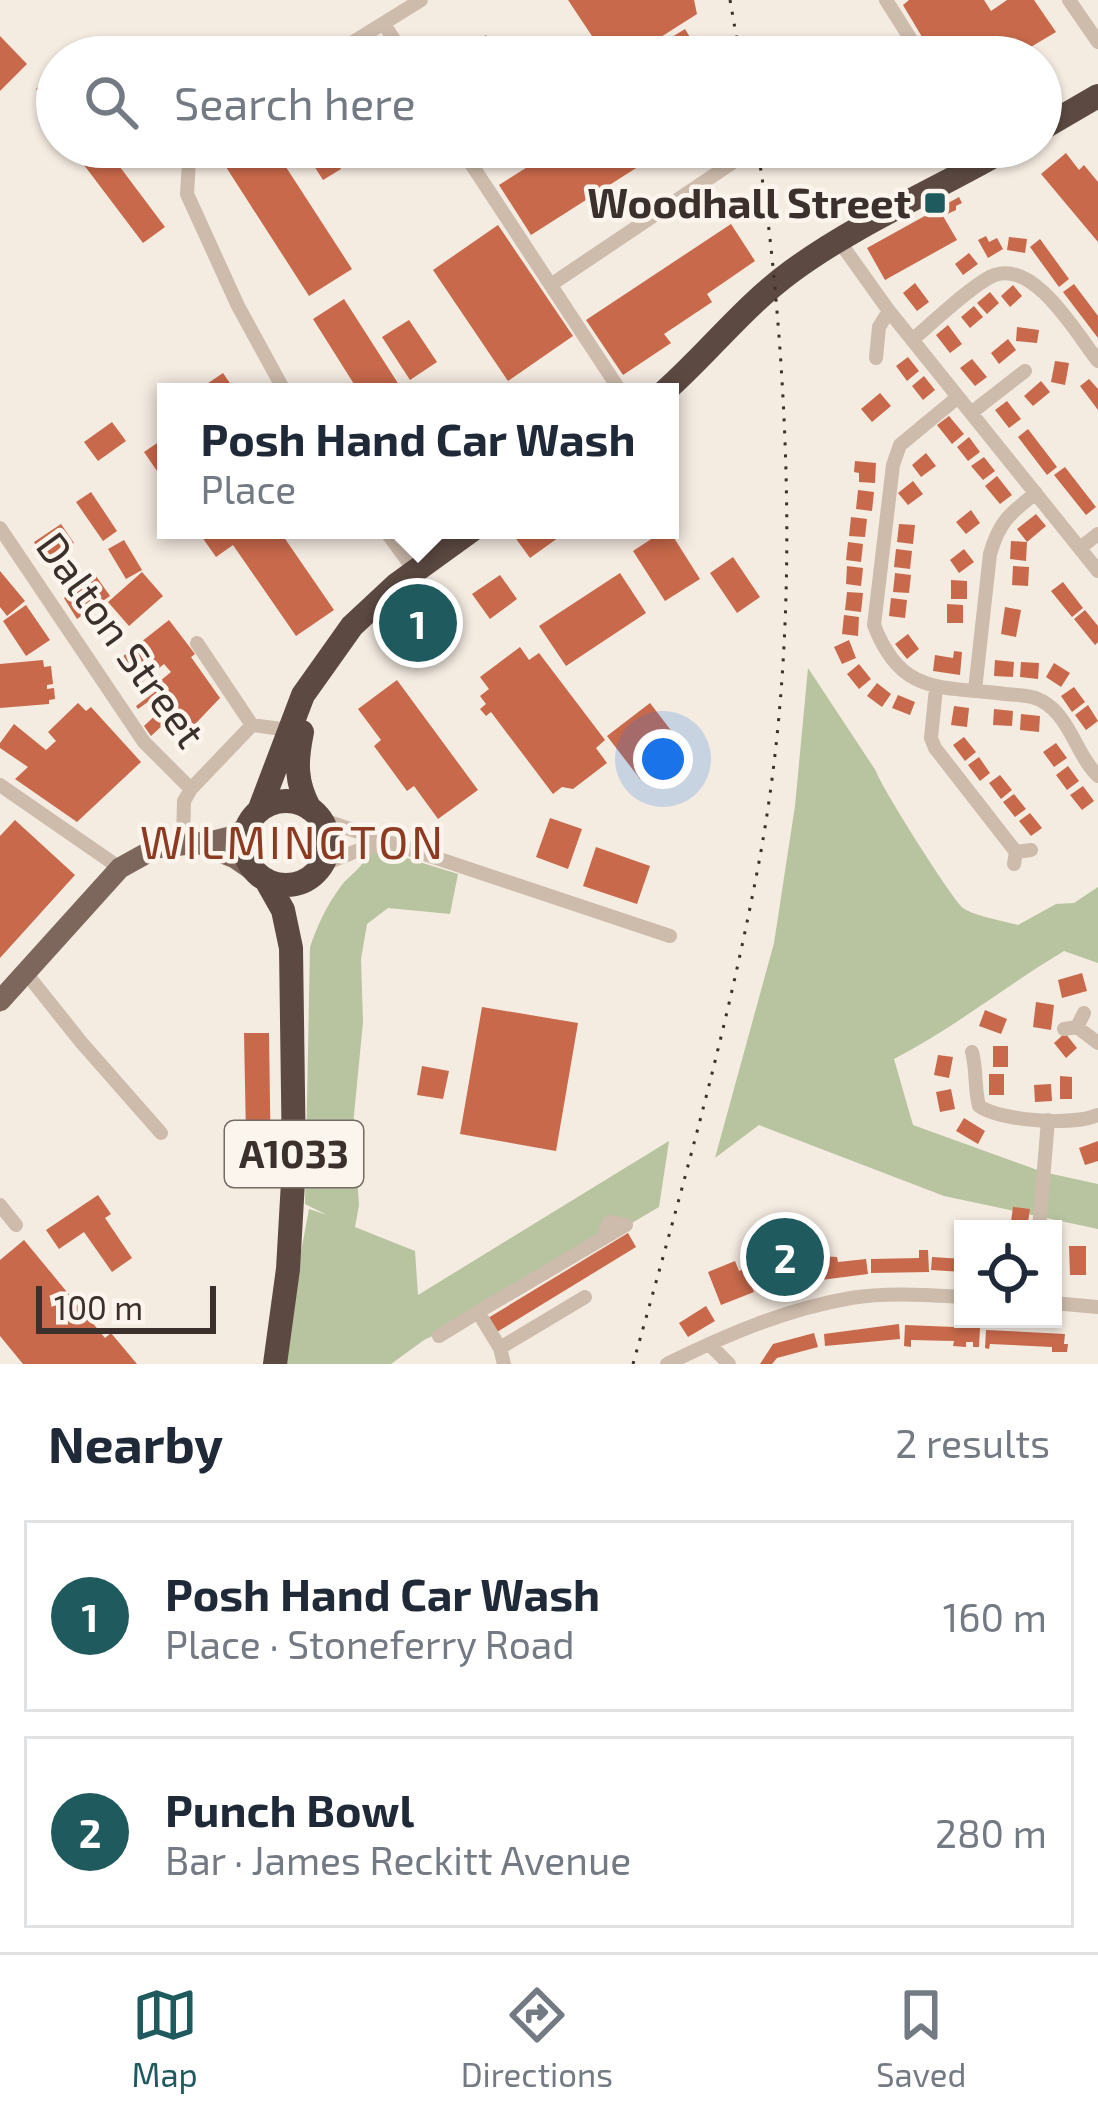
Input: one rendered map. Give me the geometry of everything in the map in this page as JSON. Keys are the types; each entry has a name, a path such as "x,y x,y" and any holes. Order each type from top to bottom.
{"highway":[{"path":"1062,117 1098,96"},
{"path":"673,383 766,292 812,257 959,168"},
{"path":"322,667 306,711 297,778 328,842 318,870 291,885 260,876 244,850 303,695 322,667 352,626 459,539"},
{"path":"253,819 271,804 284,802 297,803 315,814"},
{"name":"A1033","path":"291,948 318,870"},
{"name":"A1033","path":"260,876 283,910 291,948 294,1164 288,1269 274,1363"}],"main road":[{"path":"0,1001 120,868 145,852 230,837 253,819"},
{"path":"190,843 235,858 260,876"}],"street":[{"path":"365,36 421,0"},
{"path":"1069,0 1098,42"},
{"path":"890,2 910,36"},
{"path":"385,24 392,36"},
{"path":"188,168 187,194 238,306 280,383"},
{"path":"473,168 615,383"},
{"path":"552,284 724,168"},
{"path":"839,241 912,340 1098,571"},
{"path":"912,340 991,276 1020,274 1040,288 1098,361"},
{"path":"876,358 879,327 890,311"},
{"path":"971,412 1025,371"},
{"path":"958,397 900,445 893,465 874,625 882,648 900,670 936,688 1037,698 1046,703 1098,776"},
{"path":"975,691 995,534 1008,515 1036,494"},
{"name":"Dalton Street","path":"0,528 144,742 191,789"},
{"path":"1080,548 1098,534"},
{"path":"392,539 415,571"},
{"path":"197,643 252,725 289,730"},
{"path":"936,688 934,748 1020,855"},
{"path":"190,843 184,801 252,725"},
{"path":"0,785 120,868"},
{"path":"315,814 670,936"},
{"path":"318,870 359,850 396,843"},
{"path":"26,973 161,1133"},
{"path":"1075,1023 1098,1043"},
{"path":"972,1048 977,1071 974,1089 979,1106 990,1113 1048,1120 1086,1120 1098,1115"},
{"path":"1040,1220 1048,1120"},
{"path":"0,1205 16,1225"},
{"path":"439,1336 603,1238"},
{"path":"500,1348 584,1297"},
{"path":"667,1364 794,1311 855,1297 954,1297"},
{"path":"1062,1304 1098,1307"},
{"path":"478,1312 505,1364"},
{"path":"709,1344 729,1364"}],"green space":[{"path":"808,668 963,908 1018,925 1056,904 1074,903 1098,887 1098,963 1064,951 894,1059 913,1125 1043,1172 1098,1184 1098,1229 944,1196 759,1125 715,1158 774,943 795,806"},
{"path":"384,851 458,874 450,914 388,908 367,924 353,1125 359,1205 355,1227 415,1251 418,1295 669,1141 659,1207 424,1340 391,1364 284,1364 309,1209 327,1215 305,1204 310,947 341,886 366,856"}],"building":[{"path":"568,0 694,0 697,14 662,36 592,36"},
{"path":"909,0 984,0 991,11 1007,0 1034,0 1056,32 1049,36 921,36 903,5"},
{"path":"0,36 27,64 0,91"},
{"path":"1066,153 1079,170 1084,165 1098,182 1098,242 1041,174 1048,168 1062,168"},
{"path":"86,168 121,168 165,227 143,243"},
{"path":"227,168 287,168 352,269 309,296"},
{"path":"315,168 340,168 341,169 323,180"},
{"path":"526,168 636,168 531,235 499,185"},
{"path":"959,197 962,203 943,216 957,240 885,280 867,248"},
{"path":"731,224 755,261 707,294 712,302 664,334 671,343 623,375 586,320"},
{"path":"498,225 573,336 508,381 433,270"},
{"path":"986,236 989,242 997,238 1003,249 988,258 978,240"},
{"path":"1009,237 1027,239 1025,253 1007,250"},
{"path":"1040,239 1069,279 1059,287 1030,247"},
{"path":"969,253 978,264 963,275 955,264"},
{"path":"915,283 929,302 917,311 903,293"},
{"path":"1074,284 1098,316 1098,338 1063,292"},
{"path":"1013,285 1022,296 1010,307 1001,296"},
{"path":"990,292 999,303 987,314 977,303"},
{"path":"344,299 398,383 353,383 313,319"},
{"path":"974,306 983,317 970,328 961,317"},
{"path":"409,320 437,362 410,380 382,337"},
{"path":"948,325 962,344 950,353 936,335"},
{"path":"1017,327 1039,330 1037,343 1016,341"},
{"path":"1008,339 1016,350 999,364 991,353"},
{"path":"908,357 919,371 907,381 896,366"},
{"path":"972,359 987,377 975,386 960,368"},
{"path":"1055,361 1069,363 1065,385 1051,382"},
{"path":"223,373 230,383 208,383"},
{"path":"924,376 935,390 923,400 912,386"},
{"path":"1089,379 1098,389 1098,410 1080,386"},
{"path":"1041,381 1050,392 1033,406 1024,396"},
{"path":"880,393 891,406 872,422 861,409"},
{"path":"1007,401 1021,419 1009,428 995,410"},
{"path":"949,416 964,434 952,444 937,425"},
{"path":"112,422 126,441 98,461 84,442"},
{"path":"1028,429 1057,467 1047,475 1018,437"},
{"path":"969,437 980,452 968,461 957,447"},
{"path":"157,443 157,471 144,452"},
{"path":"926,453 936,466 921,477 912,465"},
{"path":"984,457 995,471 983,480 971,466"},
{"path":"855,461 876,463 875,483 859,482"},
{"path":"1065,467 1096,507 1086,515 1054,475"},
{"path":"997,476 1012,495 1000,504 985,486"},
{"path":"913,481 923,494 908,505 898,493"},
{"path":"858,490 874,492 872,511 856,509"},
{"path":"91,492 117,531 103,541 76,502"},
{"path":"971,510 980,523 966,534 956,522"},
{"path":"1036,514 1046,526 1027,542 1017,529"},
{"path":"851,517 867,519 865,537 849,536"},
{"path":"61,524 74,543 47,562 34,542"},
{"path":"899,524 915,525 913,544 897,542"},
{"path":"203,539 285,539 334,610 296,636 233,545 216,557"},
{"path":"516,539 556,539 530,558"},
{"path":"651,539 675,539 700,579 665,601 633,551"},
{"path":"124,540 142,570 126,579 108,549"},
{"path":"1011,541 1027,542 1026,561 1010,559"},
{"path":"848,542 863,544 861,562 846,560"},
{"path":"896,549 912,551 910,569 894,567"},
{"path":"964,549 974,562 959,573 950,560"},
{"path":"733,557 760,597 737,613 710,573"},
{"path":"847,566 863,568 861,586 846,584"},
{"path":"1013,566 1029,567 1028,586 1012,585"},
{"path":"0,571 25,601 7,616 0,607"},
{"path":"142,572 163,596 129,626 108,602"},
{"path":"620,573 646,613 566,666 539,626"},
{"path":"895,573 911,575 909,593 893,592"},
{"path":"500,575 517,599 490,619 472,594"},
{"path":"96,576 110,596 77,619 64,598"},
{"path":"951,580 967,581 967,599 951,599"},
{"path":"1063,582 1083,608 1072,617 1051,591"},
{"path":"847,592 863,593 861,612 845,610"},
{"path":"418,598 434,618 429,622 435,630 442,624 450,634 438,648 422,628 415,634 398,613"},
{"path":"891,598 907,600 905,618 889,616"},
{"path":"947,604 963,605 963,623 947,623"},
{"path":"26,605 50,640 26,656 3,621"},
{"path":"1005,607 1021,610 1016,637 1001,634"},
{"path":"1085,610 1098,626 1095,645 1074,619"},
{"path":"844,615 859,617 858,636 842,634"},
{"path":"169,620 220,698 180,740 165,723 151,736 144,726 174,702 163,691 136,706 163,686 160,681 171,672 164,664 141,683 122,657"},
{"path":"908,634 919,649 907,659 895,644"},
{"path":"849,640 856,658 842,664 834,647"},
{"path":"520,647 529,660 539,653 605,740 596,748 607,763 573,789 562,787 553,794 491,712 486,716 480,709 486,704 480,696 489,689 480,677"},
{"path":"954,651 962,652 960,675 933,671 935,655 953,658"},
{"path":"43,660 44,667 51,666 53,684 47,689 54,688 55,699 49,704 0,708 0,664"},
{"path":"995,660 1014,662 1013,677 994,676"},
{"path":"1021,662 1039,663 1038,679 1020,677"},
{"path":"1054,663 1070,673 1061,687 1046,677"},
{"path":"859,664 871,679 859,689 847,674"},
{"path":"397,680 478,790 438,819 414,786 407,791 374,746 381,740 358,709"},
{"path":"877,683 891,694 882,707 867,696"},
{"path":"1074,687 1085,702 1072,712 1061,696"},
{"path":"898,695 915,702 910,715 892,708"},
{"path":"78,703 86,711 91,707 141,762 77,822 15,779 28,767 0,748 0,743 14,724 46,750 56,741 48,732"},
{"path":"650,703 683,746 640,779 607,736"},
{"path":"1088,705 1098,721 1086,730 1075,715"},
{"path":"954,706 969,708 967,727 951,725"},
{"path":"994,709 1013,711 1012,726 993,725"},
{"path":"1021,714 1040,716 1039,732 1020,730"},
{"path":"964,737 976,752 965,761 953,745"},
{"path":"1056,743 1067,758 1054,767 1043,752"},
{"path":"979,757 990,773 980,781 968,765"},
{"path":"1068,766 1079,781 1067,790 1056,775"},
{"path":"1000,775 1012,790 1001,799 989,783"},
{"path":"1083,786 1094,801 1082,810 1070,795"},
{"path":"1014,794 1026,809 1015,817 1003,802"},
{"path":"1030,813 1042,828 1031,836 1019,821"},
{"path":"550,818 582,829 568,869 536,857"},
{"path":"15,820 75,875 0,958 0,836"},
{"path":"596,847 650,866 637,904 583,886"},
{"path":"1082,973 1087,991 1062,998 1058,980"},
{"path":"1036,1002 1054,1005 1051,1030 1033,1027"},
{"path":"482,1007 578,1023 556,1151 460,1134"},
{"path":"985,1010 1007,1019 1001,1034 979,1026"},
{"path":"244,1033 269,1033 271,1173 249,1173 249,1162 240,1162 236,1151 236,1137 246,1137"},
{"path":"1065,1033 1077,1048 1066,1058 1054,1043"},
{"path":"993,1046 1008,1046 1008,1067 993,1067"},
{"path":"938,1055 953,1057 949,1078 934,1075"},
{"path":"422,1066 449,1071 443,1099 417,1095"},
{"path":"989,1074 1004,1074 1004,1095 989,1095"},
{"path":"1060,1076 1072,1077 1072,1099 1060,1099"},
{"path":"1051,1084 1052,1101 1035,1102 1034,1085"},
{"path":"951,1089 955,1109 940,1112 936,1092"},
{"path":"964,1118 985,1131 978,1144 956,1131"},
{"path":"1098,1141 1098,1161 1085,1165 1079,1148"},
{"path":"98,1195 111,1214 105,1218 132,1258 112,1272 84,1232 59,1249 46,1230"},
{"path":"1013,1207 1030,1209 1028,1220 1011,1220"},
{"path":"628,1233 636,1247 497,1332 488,1318"},
{"path":"794,1233 804,1278 774,1285 769,1261"},
{"path":"24,1240 105,1338 111,1333 137,1364 23,1364 0,1336 0,1260"},
{"path":"1069,1246 1086,1246 1086,1275 1070,1275"},
{"path":"919,1250 928,1250 929,1272 871,1273 871,1259 919,1258"},
{"path":"820,1256 837,1257 838,1262 866,1259 868,1274 821,1280"},
{"path":"932,1257 954,1258 954,1271 931,1270"},
{"path":"735,1261 754,1292 721,1305 708,1272"},
{"path":"706,1306 715,1321 688,1337 679,1323"},
{"path":"899,1324 900,1339 825,1346 824,1334"},
{"path":"905,1325 980,1328 979,1347 973,1347 973,1342 966,1342 966,1347 953,1346 954,1341 911,1340 911,1347 904,1346"},
{"path":"986,1330 1065,1334 1067,1352 1052,1352 1052,1347 990,1344 985,1348"},
{"path":"814,1333 818,1347 760,1364 773,1344"}],"railway":[{"path":"730,0 736,36"},
{"path":"633,1364 732,989 759,862 777,732 786,600 786,467 775,289 760,168"}],"place":[{"name":"Woodhall Street","path":"935,203"},
{"name":"Posh Hand Car Wash","path":"418,623"},
{"name":"Punch Bowl","path":"785,1257"}],"district":[{"name":"WILMINGTON","path":"293,843"}]}
